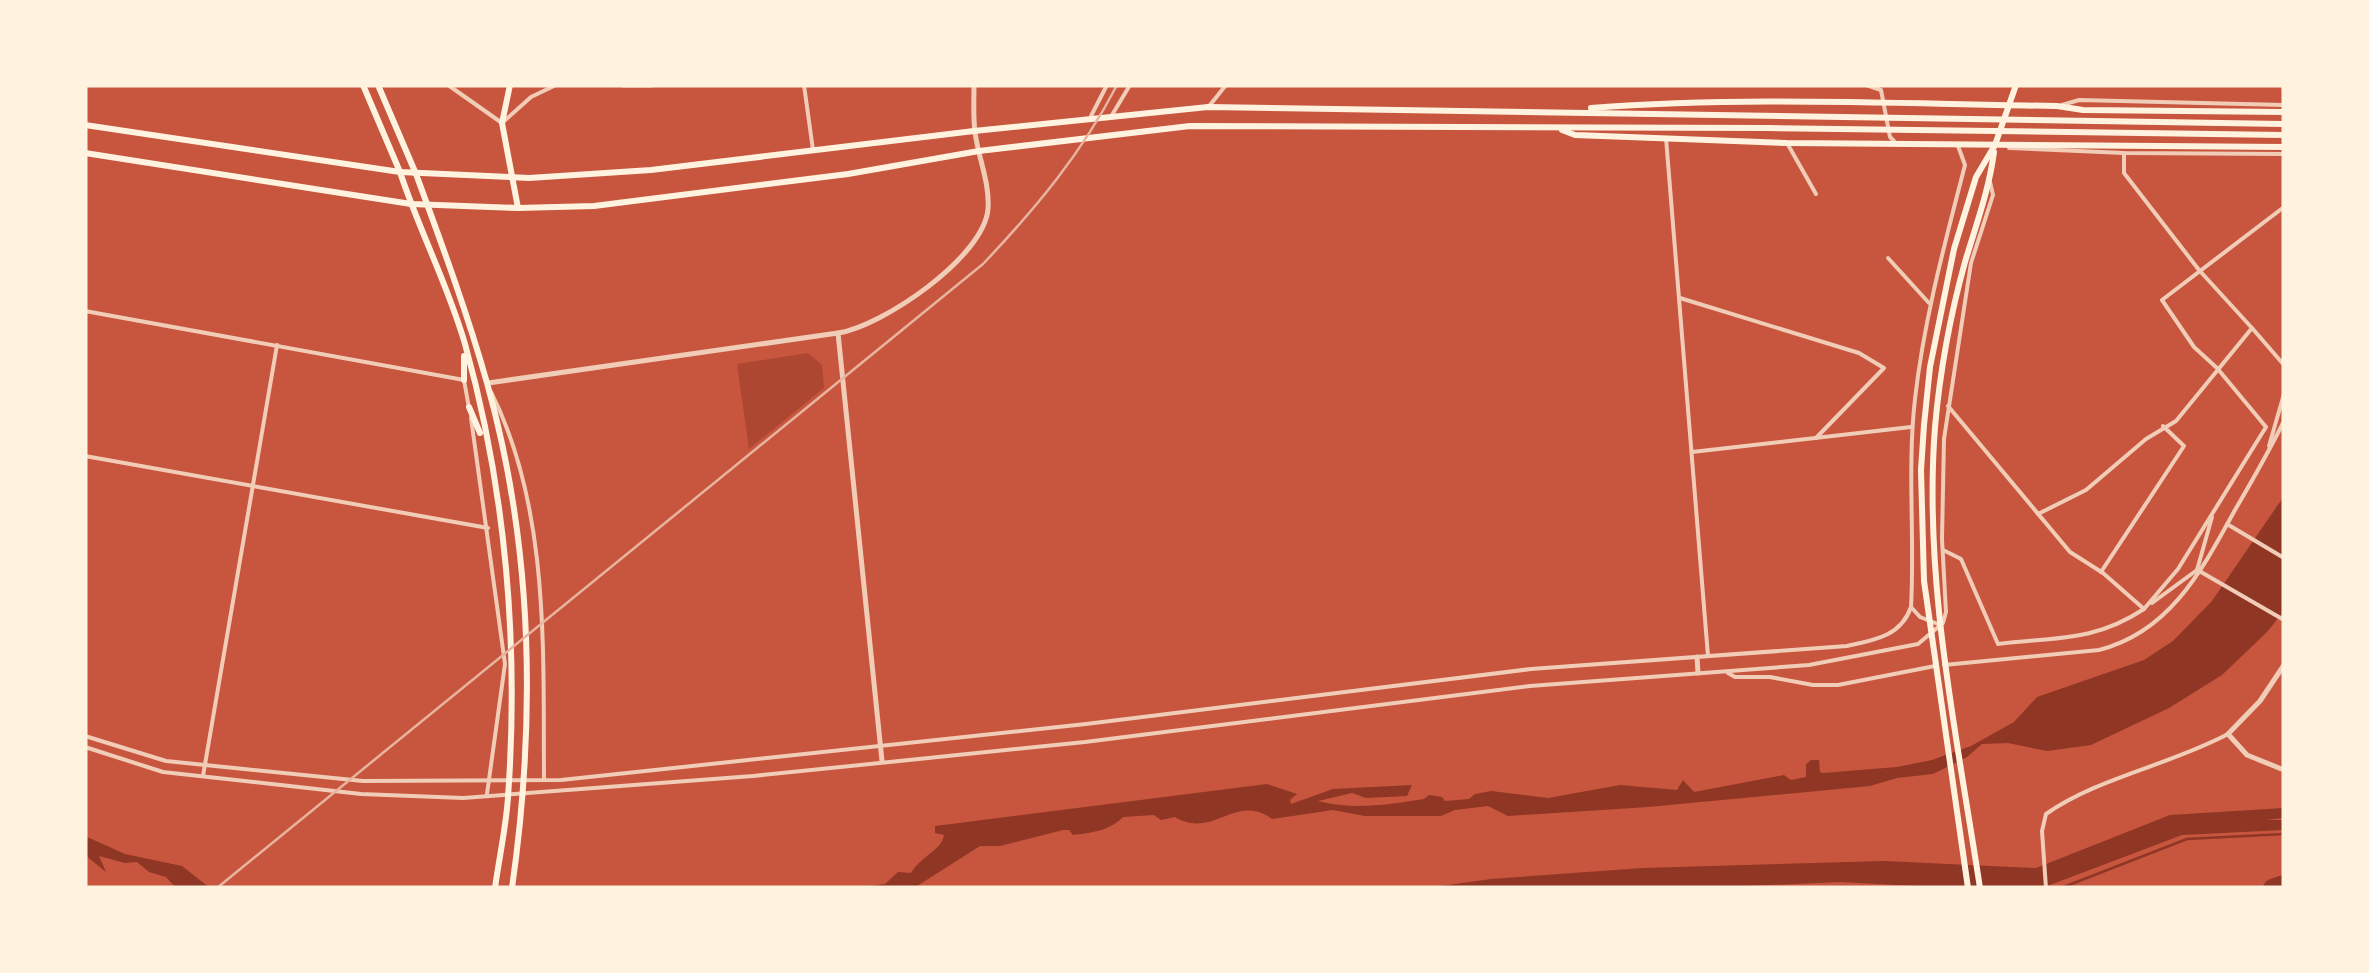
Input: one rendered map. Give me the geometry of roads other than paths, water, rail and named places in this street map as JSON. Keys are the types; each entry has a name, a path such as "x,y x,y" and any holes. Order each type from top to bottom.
{"main road":[{"path":"362,85 400,172 464,342 497,502 512,630 512,694 508,802 495,888"},
{"path":"378,85 416,174 487,384 512,499 527,627 528,692 524,804 512,888"},
{"path":"510,85 502,122 518,208"},
{"path":"1968,888 1924,581 1924,425 1940,310 1954,249 1976,177 1995,145 2016,85"},
{"path":"1558,111 1655,103 1886,102 2210,112 2284,108"},
{"path":"85,125 416,174 514,178 651,170 1208,107 2284,124"},
{"path":"85,153 410,204 518,208 594,206 848,174 979,151 1190,126 2284,135"},
{"path":"1556,128 1575,135 1787,143 2034,143 2284,150"},
{"path":"1980,888 1944,649 1933,522 1934,455 1952,315 1990,182 1995,145"},
{"path":"464,342 464,380"},
{"path":"469,406 487,448"}],"street":[{"path":"448,85 502,122 532,97 556,85"},
{"path":"622,85 652,85"},
{"path":"804,85 813,150"},
{"path":"544,779 544,666 535,543 510,429 487,384 838,333 884,318 979,236 988,208 974,131 974,85"},
{"path":"1090,120 1108,85"},
{"path":"1111,117 1130,85"},
{"path":"1208,107 1226,85"},
{"path":"1866,85 1882,90 1890,137 1897,144"},
{"path":"2057,106 2079,100 2284,108"},
{"path":"1666,138 1708,656"},
{"path":"1787,143 1816,194"},
{"path":"1995,145 2026,150 2124,153 2284,150"},
{"path":"85,736 166,761 363,781 544,779 752,761 1086,724 1530,669 1847,646 1875,640 1894,632 1906,621 1911,607 1913,426 1930,304 1965,166 1958,146"},
{"path":"2124,153 2124,173 2199,270 2284,365"},
{"path":"85,747 163,772 361,794 463,798 753,776 1085,742 1530,686 1809,665 1918,644 1943,623 1946,612 1944,439 1971,264 1993,195 1990,182"},
{"path":"2144,609 2178,569 2266,428 2218,368 2194,347 2162,300 2284,207"},
{"path":"1888,258 1930,304"},
{"path":"1680,298 1859,354 1884,368 1816,438"},
{"path":"85,311 464,380 505,664 488,794"},
{"path":"2038,514 2086,490 2176,420 2252,328"},
{"path":"838,333 882,761"},
{"path":"203,776 277,345"},
{"path":"2266,456 2284,394"},
{"path":"1948,406 2070,552 2101,572 2144,609"},
{"path":"1727,672 1735,678 1770,677 1838,686 1972,660 2100,650 2122,644 2173,607 2200,571 2284,421"},
{"path":"1692,452 1913,426"},
{"path":"2101,572 2184,446 2164,426"},
{"path":"85,456 488,528"},
{"path":"1943,549 1961,559 1998,644 2082,636 2118,626 2200,571 2214,511"},
{"path":"2228,524 2284,558"},
{"path":"2200,571 2284,620"},
{"path":"1911,607 1920,617 1936,625 1943,623"},
{"path":"1697,657 1698,673"},
{"path":"2046,888 2042,824 2052,810 2101,786 2191,754 2228,734 2260,701 2284,665"},
{"path":"2228,734 2247,755 2284,770"}],"waterway":[{"path":"2061,888 2187,839 2284,834"},
{"path":"2272,888 2284,884"},
{"path":"1809,888 1901,888"}],"railway":[{"path":"217,888 983,264 1057,179 1117,85"}]}
